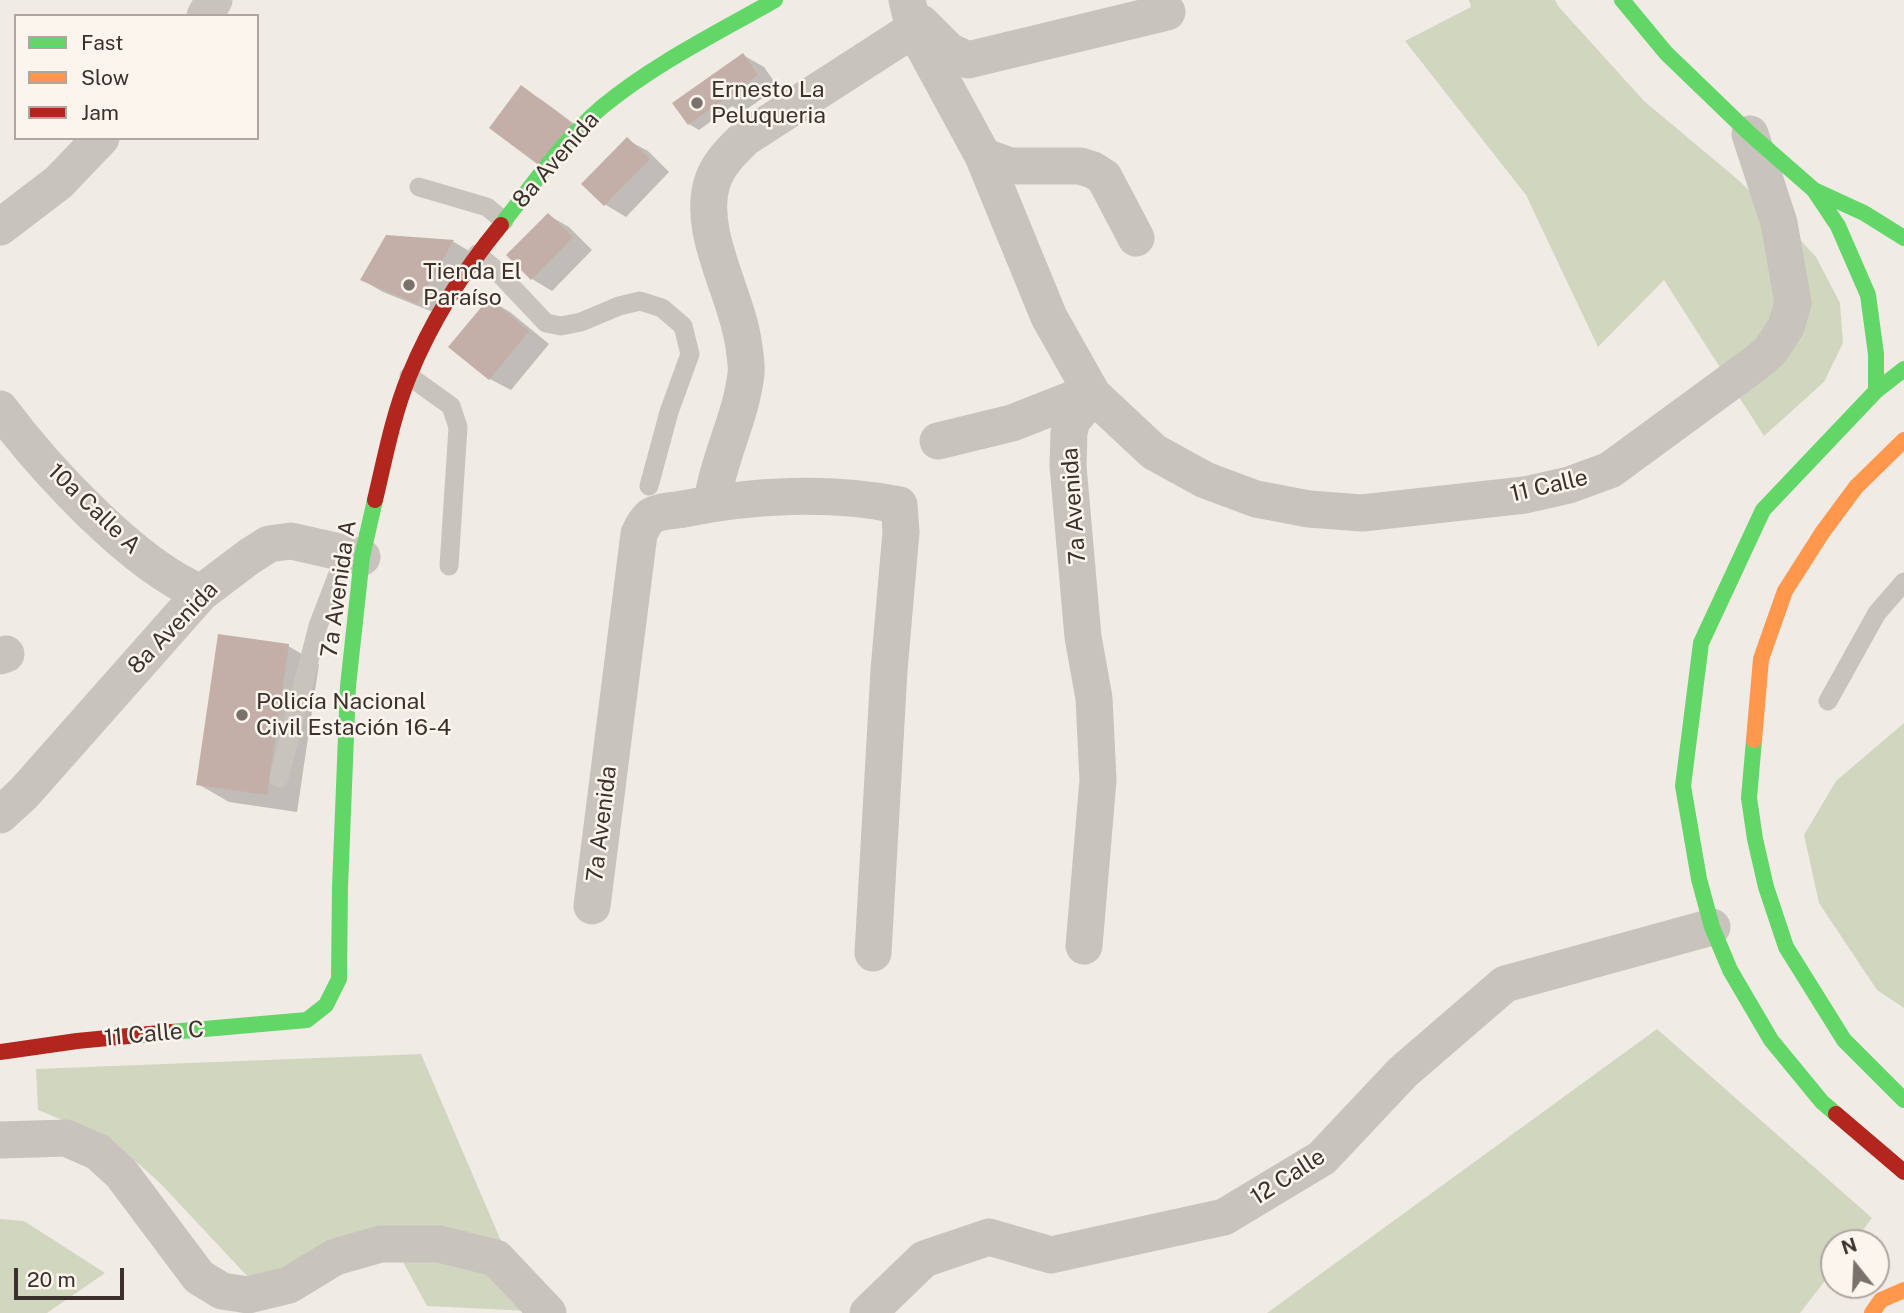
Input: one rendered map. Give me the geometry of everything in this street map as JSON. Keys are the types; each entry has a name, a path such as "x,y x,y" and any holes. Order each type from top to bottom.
{"main road":[{"path":"1622,0 1666,53 1750,134 1814,190 1838,226 1868,295 1876,354 1876,391"},
{"name":"8a Avenida","path":"431,329 477,254 566,144 601,108 651,71 761,3"},
{"path":"1814,190 1864,213 1904,239"},
{"name":"7a Avenida A","path":"307,1020 326,1005 339,979 340,887 354,555 409,376 431,329"},
{"path":"1904,369 1876,391 1763,510 1701,643 1683,786 1699,879 1712,928 1730,970 1771,1040 1822,1102 1904,1172"},
{"path":"1904,440 1856,487 1822,533 1785,591 1761,659 1749,798 1766,887 1786,947 1844,1040 1880,1079 1904,1100"},
{"name":"11 Calle C","path":"0,1052 77,1041 307,1020"},
{"path":"1872,1313 1881,1300 1904,1290"}],"street":[{"path":"910,13 949,51 968,60 1167,12"},
{"path":"910,13 983,156 1049,317 1092,394 1012,423 938,441"},
{"path":"873,953 889,670 901,532 898,505 869,499 819,497 712,503 746,373 742,330 713,238 708,205 713,180 725,158 745,138 910,13"},
{"name":"11 Calle","path":"1092,394 1154,453 1205,480 1256,499 1309,509 1362,513 1525,495 1569,485 1610,470 1756,363 1770,351 1786,327 1793,303 1779,223 1750,134"},
{"path":"0,227 59,182 99,140"},
{"path":"983,156 1010,166 1080,166 1093,170 1104,177 1136,238"},
{"name":"7a Avenida","path":"1084,946 1098,780 1094,698 1083,637 1068,467 1072,421 1092,394"},
{"name":"10a Calle A","path":"0,409 25,442 106,526 158,569 201,593"},
{"name":"7a Avenida","path":"592,906 639,534 653,515 712,503"},
{"name":"8a Avenida","path":"12,804 201,593 269,544 292,541 354,555"},
{"name":"12 Calle","path":"868,1313 924,1259 989,1237 1051,1255 1224,1217 1322,1158 1403,1072 1505,984 1712,928"},
{"path":"0,1140 66,1138 99,1152 121,1173 199,1277 222,1291 248,1295 289,1285 335,1257 381,1244 439,1244 496,1258 548,1313"}],"lane":[{"path":"419,187 487,207 504,221"},
{"path":"477,254 494,268 546,323 561,326 581,322 619,306 640,301 662,308 683,326 690,354 669,412 649,486"},
{"path":"409,376 451,406 458,427 449,566"},
{"path":"279,778 318,626 354,555"},
{"path":"1828,701 1877,613 1904,582"}],"green space":[{"path":"1469,0 1555,0 1644,101 1736,178 1816,257 1840,303 1843,343 1824,382 1764,436 1664,280 1598,347 1526,195 1405,41 1471,7"},
{"path":"1904,723 1904,1008 1877,990 1819,903 1804,835 1836,781"},
{"path":"1657,1029 1872,1218 1864,1229 1820,1229 1820,1287 1800,1313 1267,1313"},
{"path":"421,1054 531,1311 427,1306 384,1227 263,1293 160,1183 113,1141 38,1110 36,1069"},
{"path":"0,1219 24,1221 105,1273 47,1313 0,1313"}],"building":[{"path":"743,53 758,75 688,125 672,103"},
{"path":"521,85 573,124 540,166 489,128"},
{"path":"627,137 650,159 604,206 581,184"},
{"path":"548,213 573,237 531,280 506,255"},
{"path":"386,235 454,240 417,304 360,280"},
{"path":"489,298 529,331 489,380 448,347"},
{"name":"Policía Nacional Civil Estación 16-4","path":"218,634 289,644 267,795 196,785"}],"traffic: fast":[{"path":"501,225 561,148 602,107 664,63 775,0"},
{"path":"1622,0 1666,53 1750,134 1814,190 1838,226 1868,295 1876,354 1876,391"},
{"path":"1814,190 1864,213 1904,238"},
{"path":"1836,1114 1822,1102 1771,1040 1730,970 1712,927 1699,879 1683,786 1701,643 1763,510 1876,391 1904,369"},
{"path":"170,1032 307,1020 326,1005 339,979 348,686 362,557 375,500"},
{"path":"1754,740 1749,798 1755,839 1766,887 1786,947 1844,1040 1904,1100"}],"traffic: slow":[{"path":"1754,740 1761,659 1785,591 1822,533 1856,487 1904,440"},
{"path":"1872,1313 1881,1300 1904,1290"}],"traffic: jam":[{"path":"375,500 398,406 427,336 449,297 501,225"},
{"path":"0,1052 170,1032"},
{"path":"1836,1114 1904,1172"}],"place":[{"name":"Ernesto La Peluqueria","path":"697,103"},
{"name":"Tienda El Paraíso","path":"409,285"},
{"name":"Policía Nacional Civil Estación 16-4","path":"242,715"}]}
